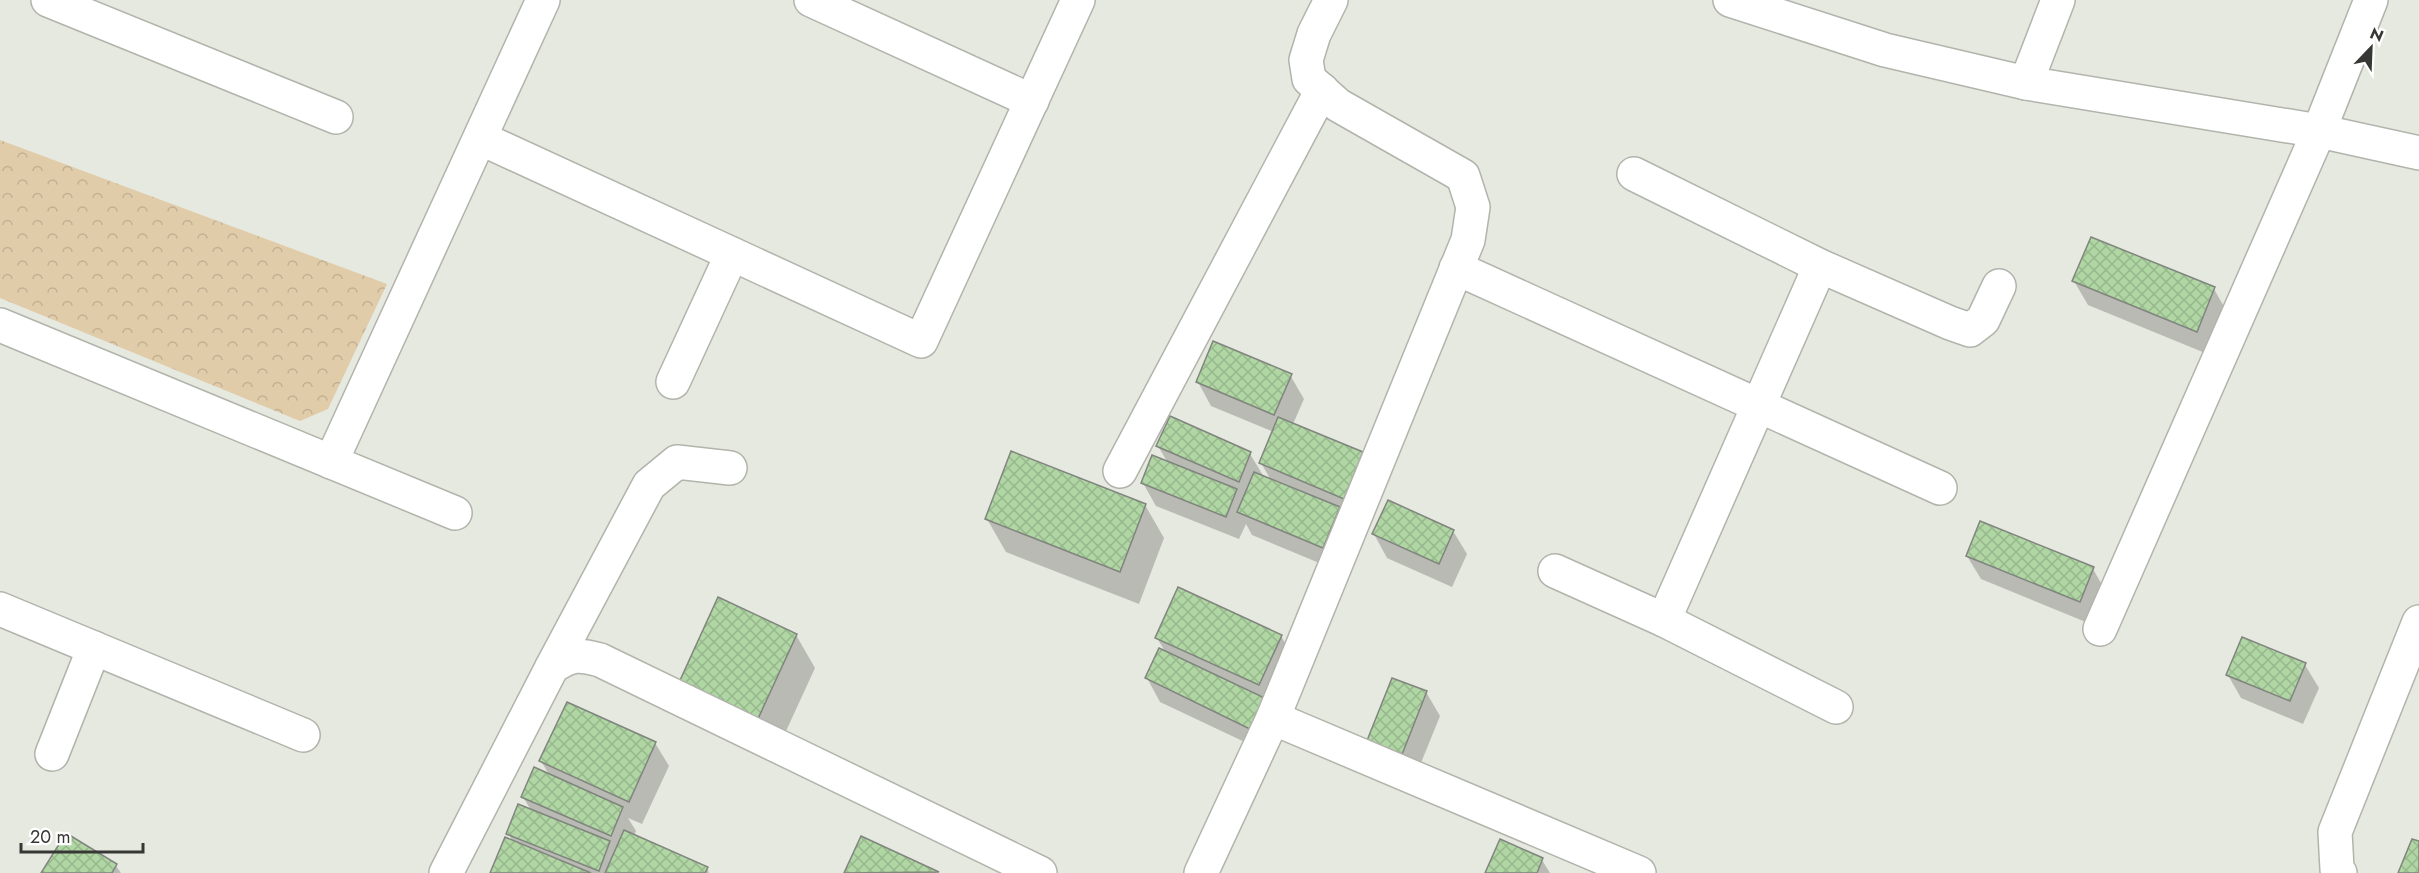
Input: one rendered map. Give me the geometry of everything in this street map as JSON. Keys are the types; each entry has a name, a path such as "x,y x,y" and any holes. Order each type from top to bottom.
{"street":[{"path":"48,0 336,117"},
{"path":"331,462 543,0"},
{"path":"811,0 1032,101"},
{"path":"480,138 921,341 1078,0"},
{"path":"1201,873 1273,718 1468,240 1473,207 1463,176 1338,105 1310,79 1306,60 1314,34 1330,0"},
{"path":"1730,0 1885,50 2026,82 2319,130 2419,153"},
{"path":"2026,82 2058,0"},
{"path":"2100,629 2319,130 2371,0"},
{"path":"1120,471 1322,90"},
{"path":"1634,174 1821,266 1970,330 1983,320 1999,286"},
{"path":"673,382 732,254"},
{"path":"1664,620 1821,266"},
{"path":"1456,268 1940,488"},
{"path":"0,325 455,513"},
{"path":"446,873 552,666 649,485 677,462 730,468"},
{"path":"1555,571 1664,620 1836,706"},
{"path":"0,609 303,735"},
{"path":"2340,873 2337,869 2335,832 2418,630"},
{"path":"52,754 94,648"},
{"path":"552,666 580,655 600,660 1040,873"},
{"path":"1273,718 1639,873"}],"green space":[{"path":"0,140 387,284 328,409 300,421 0,298"}],"building":[{"path":"2091,237 2215,287 2197,332 2072,281"},
{"path":"1213,341 1292,374 1274,415 1196,382"},
{"path":"1170,416 1251,452 1239,482 1156,446"},
{"path":"1278,417 1363,452 1344,499 1259,463"},
{"path":"1011,451 1146,504 1120,572 985,519"},
{"path":"1152,455 1237,489 1226,517 1141,483"},
{"path":"1254,472 1340,507 1323,548 1237,512"},
{"path":"1388,500 1454,530 1439,564 1372,534"},
{"path":"1980,521 2094,567 2080,602 1966,556"},
{"path":"1178,587 1282,635 1259,685 1155,638"},
{"path":"718,597 797,634 756,723 677,687"},
{"path":"2242,637 2306,663 2290,701 2226,675"},
{"path":"1159,648 1269,700 1254,731 1145,678"},
{"path":"1392,678 1427,691 1399,762 1364,748"},
{"path":"567,702 656,742 629,802 539,761"},
{"path":"534,767 623,807 611,836 521,797"},
{"path":"518,804 610,841 599,871 506,834"},
{"path":"624,830 708,867 705,873 605,873"},
{"path":"66,833 117,864 112,873 41,873"},
{"path":"861,836 939,872 844,873"},
{"path":"505,837 591,873 490,873"},
{"path":"1500,839 1543,858 1537,873 1485,873"},
{"path":"2412,839 2419,841 2419,873 2398,873"}]}
